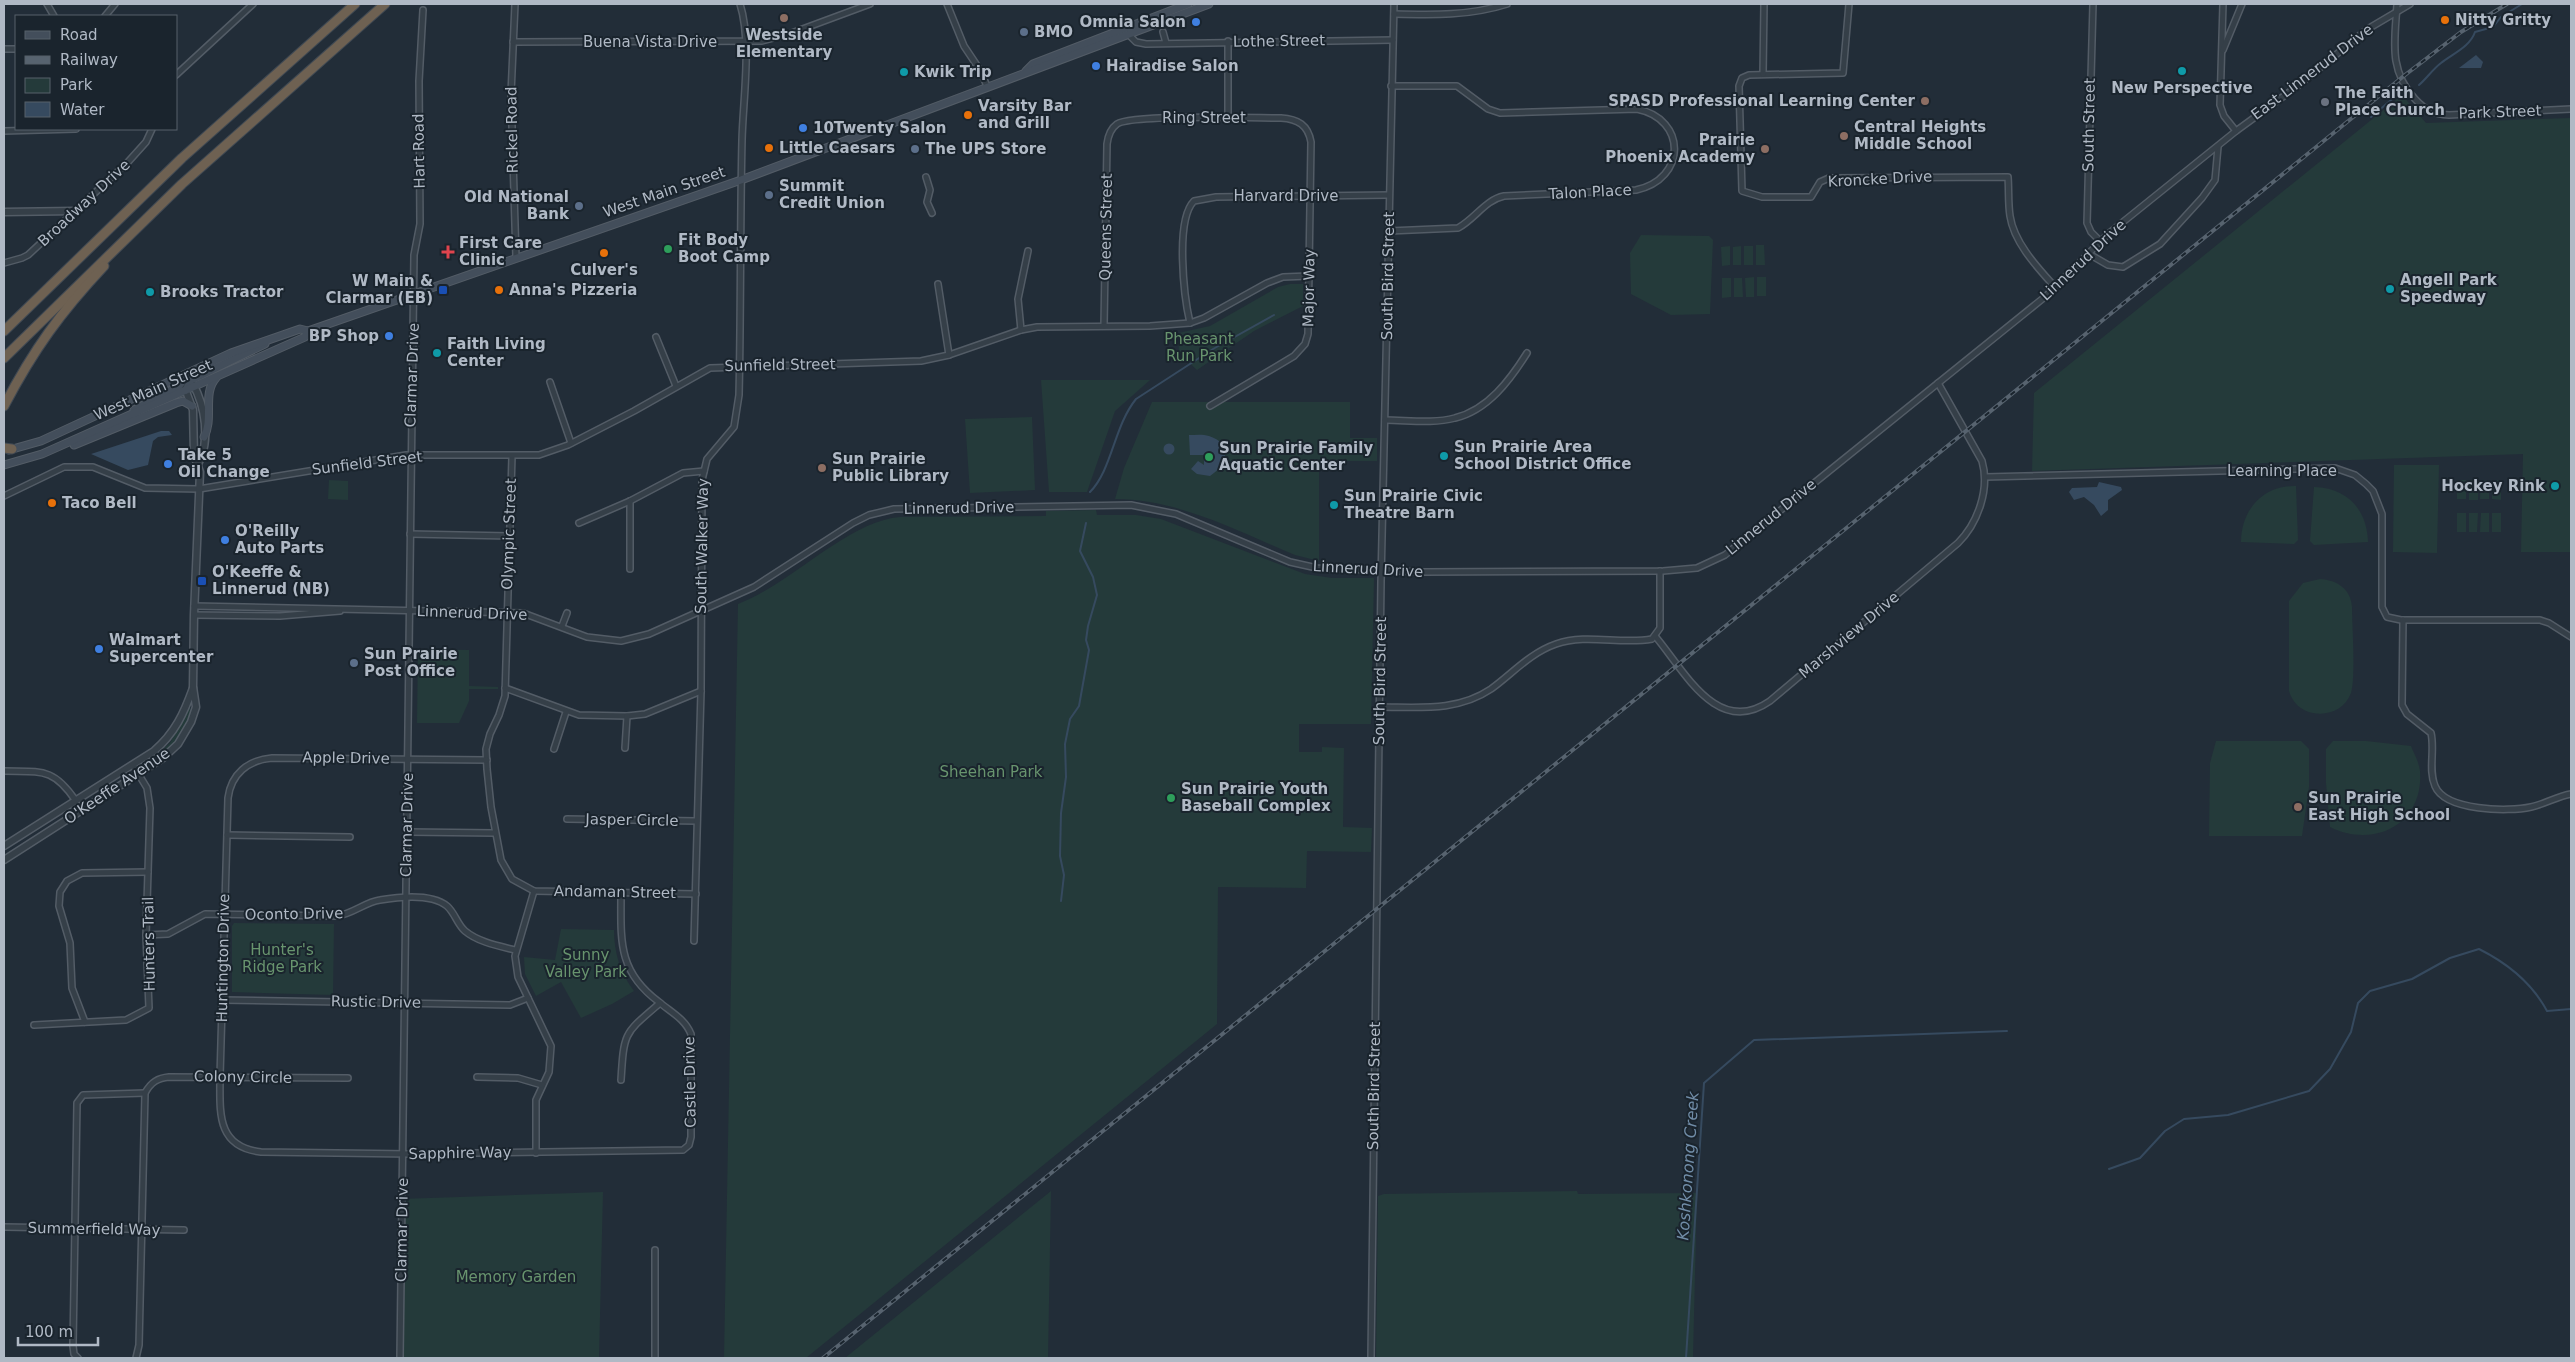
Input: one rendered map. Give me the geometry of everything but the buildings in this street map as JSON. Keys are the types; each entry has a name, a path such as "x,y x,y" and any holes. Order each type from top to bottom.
{"highway":[{"path":"4,331 182,158 355,4"},
{"path":"4,358 165,200 385,4"},
{"path":"4,406 39,343 61,313 165,200"},
{"path":"4,324 52,285"}],"main road":[{"name":"West Main Street","path":"1026,71 1040,61 1188,4"},
{"name":"West Main Street","path":"4,465 61,446 186,390 191,379 231,353 300,329 308,330 741,180 1026,71 1129,35 1209,4"},
{"name":"West Main Street","path":"7,449 50,437 182,379 216,377 305,337 308,330"},
{"path":"204,437 208,429 210,389 216,377"},
{"path":"125,417 182,379"},
{"path":"61,446 74,444 176,403 183,402 193,408"}],"street":[{"path":"47,4 53,15"},
{"path":"106,15 116,4"},
{"path":"178,73 253,4"},
{"name":"Rickel Road","path":"515,4 510,94 516,257"},
{"name":"South Walker Way","path":"694,941 701,691 700,612 704,471 712,450 728,436 734,427 738,406 741,180 746,41 744,18 740,4"},
{"name":"Buena Vista Drive","path":"513,42 746,41 774,39 870,4"},
{"path":"947,4 964,46 980,70 987,86"},
{"name":"South Bird Street","path":"1371,1358 1382,569 1394,4"},
{"path":"1394,14 1460,15 1507,4"},
{"path":"1763,74 1764,4"},
{"name":"Kroncke Drive","path":"1849,4 1843,73 1763,74 1742,78 1739,86 1742,187 1744,192 1762,197 1811,196 1820,182 1829,178 2008,177 2010,216 2014,230 2022,246 2055,287"},
{"name":"South Street","path":"2093,4 2087,223 2091,232 2100,241"},
{"path":"2223,4 2220,105 2224,116 2236,131"},
{"path":"2222,53 2242,4"},
{"path":"2396,13 2397,4"},
{"name":"East Linnerud Drive","path":"2218,147 2236,131 2299,85 2366,30 2410,4"},
{"name":"Hart Road","path":"414,292 414,255 420,224 419,81 423,10"},
{"name":"Park Street","path":"2396,13 2395,60 2398,74 2413,97 2430,112 2449,114 2571,109"},
{"path":"1163,32 1166,43"},
{"name":"Lothe Street","path":"1129,35 1138,43 1392,40"},
{"path":"1228,41 1228,118"},
{"name":"Talon Place","path":"1388,231 1458,228 1468,223 1491,201 1504,196 1636,190 1650,187 1667,174 1675,150 1672,137 1664,123 1647,111 1637,109 1500,112 1488,109 1458,86 1391,86"},
{"name":"Ring Street","path":"1111,130 1119,123 1134,119 1289,118 1299,122"},
{"name":"Major Way","path":"1210,406 1301,350 1308,334 1311,142 1308,130 1299,122"},
{"path":"4,131 40,130"},
{"name":"Broadway Drive","path":"4,263 28,255 140,150 151,130"},
{"name":"Queens Street","path":"1104,326 1107,144 1111,130"},
{"path":"2089,254 2108,265 2123,267 2160,244 2216,180 2218,147"},
{"name":"Linnerud Drive","path":"194,606 285,606 356,610 530,614 587,637 621,642 650,634 767,581 860,519 894,509 1131,505 1176,514 1304,566 1337,570 1382,569 1424,572 1660,571 1697,568 1725,555 1938,383 2055,287 2100,241 2218,147"},
{"path":"926,177 930,190 927,202 932,213"},
{"name":"Harvard Drive","path":"1190,323 1183,285 1184,217 1194,200 1201,198 1389,195"},
{"path":"4,212 75,211"},
{"path":"1021,330 1018,299 1028,252"},
{"name":"Sunfield Street","path":"4,496 64,467 75,466 93,467 145,488 199,489 410,455 539,455 571,443 634,411 710,368 740,365 907,362 950,355 1021,330 1038,327 1190,323 1204,318 1267,283 1283,277 1309,276"},
{"path":"938,284 950,355"},
{"name":"Clarmar Drive","path":"400,1358 408,832 410,455 414,292"},
{"path":"656,337 676,386"},
{"path":"1385,420 1440,420 1455,418 1472,411 1509,382 1527,353"},
{"name":"O'Keeffe Avenue","path":"4,860 168,754 185,733 196,708 193,687 199,489 198,464 194,456 193,408 182,379"},
{"name":"O'Keeffe Avenue","path":"191,379 204,410 203,456 198,464"},
{"path":"550,382 571,443"},
{"name":"Marshview Drive","path":"1655,636 1712,704 1734,711 1758,708 1783,691 1958,543 1975,521 1985,477 1982,461 1938,383"},
{"path":"193,408 198,419 200,434 204,437"},
{"name":"Olympic Street","path":"512,456 505,688 500,716 490,734 486,760 495,833 505,871 521,886 534,891"},
{"name":"Learning Place","path":"1985,477 2023,478 2335,468 2361,480 2372,490 2382,514 2382,607 2386,617 2403,620 2540,620 2571,637"},
{"path":"579,523 630,501 683,473 704,471"},
{"path":"630,501 630,568"},
{"path":"410,534 510,536"},
{"path":"1380,706 1438,707 1466,702 1492,688 1533,655 1563,642 1642,640 1655,636 1660,628 1660,571"},
{"name":"Linnerud Drive","path":"194,615 280,616 356,610"},
{"path":"562,626 567,613"},
{"path":"2403,620 2402,705 2407,714 2431,733 2432,774 2438,792 2442,796 2458,802 2492,810 2530,807 2571,794"},
{"name":"O'Keeffe Avenue","path":"4,846 154,751 173,731 182,718 193,687"},
{"path":"505,688 566,712 579,715 626,716 645,714 701,691"},
{"path":"554,749 566,712"},
{"path":"625,748 626,716"},
{"name":"Apple Drive","path":"240,771 254,761 272,758 486,760"},
{"name":"Hunters Trail","path":"34,1025 126,1020 149,1008 146,935 149,798 147,788 133,765"},
{"path":"4,770 41,772 54,776 63,782 76,801"},
{"name":"Huntington Drive","path":"236,1143 229,1137 221,1122 220,1077 229,790 240,771"},
{"name":"Jasper Circle","path":"567,819 697,821"},
{"path":"408,832 495,833"},
{"path":"227,835 350,837"},
{"path":"85,1022 72,988 70,943 59,906 60,892 67,881 82,873 148,872"},
{"path":"534,891 515,950 516,970 551,1046 550,1066 536,1105 536,1152"},
{"name":"Andaman Street","path":"534,891 696,894"},
{"name":"Castle Drive","path":"621,892 622,946 627,965 640,985 685,1022 691,1034 691,1137 686,1148"},
{"name":"Oconto Drive","path":"146,935 168,934 205,914 337,916 357,911 377,900 423,898 441,902 448,907 465,931 483,940 515,950"},
{"name":"Rustic Drive","path":"222,1000 510,1005 528,998"},
{"path":"621,1080 624,1038 629,1031 660,1003"},
{"path":"477,1077 518,1078 542,1085"},
{"name":"Colony Circle","path":"145,1093 149,1086 161,1078 348,1078"},
{"path":"78,1358 74,1354 73,1346 78,1100 83,1095 88,1094 145,1093 137,1356"},
{"name":"Sapphire Way","path":"236,1143 254,1152 404,1154 670,1151 686,1148"},
{"name":"Summerfield Way","path":"4,1227 184,1230"},
{"path":"655,1250 655,1358"}],"green space":[{"path":"2402,95 2426,123 2571,118 2571,552 2521,552 2523,454 2032,471 2034,393"},
{"path":"1641,235 1709,236 1713,240 1710,314 1671,315 1631,294 1630,253"},
{"path":"1756,245 1764,245 1765,265 1756,265"},
{"path":"1730,246 1730,265 1722,266 1721,247"},
{"path":"1741,246 1741,265 1733,265 1733,247"},
{"path":"1744,246 1753,246 1753,265 1744,265"},
{"path":"1754,277 1754,297 1746,297 1745,278"},
{"path":"1757,277 1766,277 1766,296 1757,296"},
{"path":"1722,278 1731,278 1731,297 1722,298"},
{"path":"1734,278 1742,278 1743,297 1734,297"},
{"name":"Pheasant Run Park","path":"1290,284 1303,284 1303,306 1254,331 1197,370 1179,353 1178,333 1210,326 1278,287"},
{"path":"1041,380 1150,380 1115,411 1087,492 1049,492"},
{"path":"1152,402 1350,402 1350,438 1377,438 1377,461 1319,461 1319,561 1295,555 1184,510 1138,500 1115,499 1124,468"},
{"path":"1032,417 1035,490 970,493 965,419"},
{"path":"2394,465 2439,465 2437,553 2393,552"},
{"path":"329,480 348,481 348,500 328,499"},
{"path":"2457,480 2466,480 2466,499 2457,499"},
{"path":"2469,480 2478,480 2478,500 2469,500"},
{"path":"2481,480 2489,480 2489,499 2480,499"},
{"path":"2492,480 2501,480 2501,500 2492,499"},
{"path":"2296,486 2298,540 2294,544 2241,542 2245,520 2256,502 2273,490"},
{"path":"2314,487 2336,491 2353,502 2364,520 2368,542 2314,545 2310,541"},
{"name":"Sheehan Park","path":"1096,510 1097,515 1136,515 1161,519 1305,574 1332,578 1374,578 1371,724 1299,724 1299,752 1322,752 1322,747 1344,748 1343,827 1372,828 1371,852 1307,851 1306,888 1218,887 1217,1024 806,1358 724,1358 738,604 778,583 860,529 880,521 900,517 1046,516 1046,511"},
{"path":"2457,513 2466,513 2466,532 2457,532"},
{"path":"2469,513 2478,513 2477,532 2469,532"},
{"path":"2481,513 2489,513 2489,532 2480,532"},
{"path":"2492,513 2501,513 2501,532 2492,532"},
{"path":"2320,579 2332,581 2346,590 2349,595 2352,607 2354,664 2351,693 2348,699 2336,710 2319,714 2301,708 2290,695 2289,601 2303,583"},
{"path":"418,649 469,650 469,686 498,687 498,689 469,689 469,701 459,723 417,723"},
{"path":"190,706 188,722 177,740 162,755 147,764 170,743"},
{"path":"2216,741 2301,741 2309,749 2309,787 2302,836 2209,836 2210,763"},
{"path":"2333,741 2366,741 2411,746 2418,761 2420,771 2419,790 2414,805 2405,818 2393,827 2379,833 2363,835 2347,833 2330,827 2326,783 2326,749"},
{"name":"Hunter's Ridge Park","path":"234,923 334,924 333,995 232,992 232,926"},
{"name":"Sunny Valley Park","path":"561,929 614,930 619,962 625,977 634,991 612,1004 581,1018 561,982 536,996 525,974 524,957 555,960"},
{"path":"1051,1191 1048,1358 845,1358"},
{"path":"1577,1191 1578,1194 1697,1193 1693,1357 1376,1358 1378,1196 1384,1194"},
{"name":"Memory Garden","path":"603,1192 599,1358 400,1358 401,1199"}],"water":[{"path":"2476,55 2483,62 2481,68 2459,68"},
{"path":"161,431 169,431 172,435 158,437 153,441 148,465 128,470 91,454"},
{"path":"1189,435 1209,436 1222,444 1225,449 1224,461 1210,476 1197,474 1191,469 1198,461 1204,465 1204,455 1190,455"},
{"path":"1169,443 1175,449 1169,455 1163,449"},
{"path":"2099,482 2121,487 2122,490 2108,500 2108,510 2101,516 2094,505 2084,497 2074,500 2069,492 2072,488 2097,487"}],"waterway":[{"path":"2419,85 2438,65 2465,46 2475,32 2493,27 2501,17 2522,4"},
{"path":"2371,117 2397,95"},
{"path":"1090,492 1103,472 1123,422 1136,399 1213,349 1274,315"},
{"path":"1061,901 1064,875 1060,856 1061,813 1066,777 1065,744 1070,719 1079,706 1089,650 1086,640 1088,626 1097,595 1093,577 1080,551 1086,523"},
{"path":"2109,1169 2140,1158 2165,1131 2184,1119 2228,1115 2309,1091 2330,1069 2351,1032 2358,1003 2370,991 2412,979 2450,958 2479,949 2509,967 2518,975 2534,991 2547,1011 2571,1009"},
{"name":"Koshkonong Creek","path":"1686,1358 1704,1083 1754,1040 2007,1031"}],"railway":[{"path":"823,1358 2405,75 2461,32 2507,4"}],"place":[{"name":"Westside Elementary","path":"784,18"},
{"name":"Nitty Gritty","path":"2445,20"},
{"name":"Omnia Salon","path":"1196,22"},
{"name":"BMO","path":"1024,32"},
{"name":"Hairadise Salon","path":"1096,66"},
{"name":"New Perspective","path":"2182,71"},
{"name":"Kwik Trip","path":"904,72"},
{"name":"SPASD Professional Learning Center","path":"1925,101"},
{"name":"The Faith Place Church","path":"2325,102"},
{"name":"Varsity Bar and Grill","path":"968,115"},
{"name":"10Twenty Salon","path":"803,128"},
{"name":"Central Heights Middle School","path":"1844,136"},
{"name":"Little Caesars","path":"769,148"},
{"name":"The UPS Store","path":"915,149"},
{"name":"Prairie Phoenix Academy","path":"1765,149"},
{"name":"Summit Credit Union","path":"769,195"},
{"name":"Old National Bank","path":"579,206"},
{"name":"Fit Body Boot Camp","path":"668,249"},
{"name":"First Care Clinic","path":"448,252"},
{"name":"Culver's","path":"604,253"},
{"name":"Angell Park Speedway","path":"2390,289"},
{"name":"W Main & Clarmar (EB)","path":"443,290"},
{"name":"Anna's Pizzeria","path":"499,290"},
{"name":"Brooks Tractor","path":"150,292"},
{"name":"BP Shop","path":"389,336"},
{"name":"Faith Living Center","path":"437,353"},
{"name":"Sun Prairie Area School District Office","path":"1444,456"},
{"name":"Sun Prairie Family Aquatic Center","path":"1209,457"},
{"name":"Take 5 Oil Change","path":"168,464"},
{"name":"Sun Prairie Public Library","path":"822,468"},
{"name":"Hockey Rink","path":"2555,486"},
{"name":"Taco Bell","path":"52,503"},
{"name":"Sun Prairie Civic Theatre Barn","path":"1334,505"},
{"name":"O'Reilly Auto Parts","path":"225,540"},
{"name":"O'Keeffe & Linnerud (NB)","path":"202,581"},
{"name":"Walmart Supercenter","path":"99,649"},
{"name":"Sun Prairie Post Office","path":"354,663"},
{"name":"Sun Prairie Youth Baseball Complex","path":"1171,798"},
{"name":"Sun Prairie East High School","path":"2298,807"}]}
